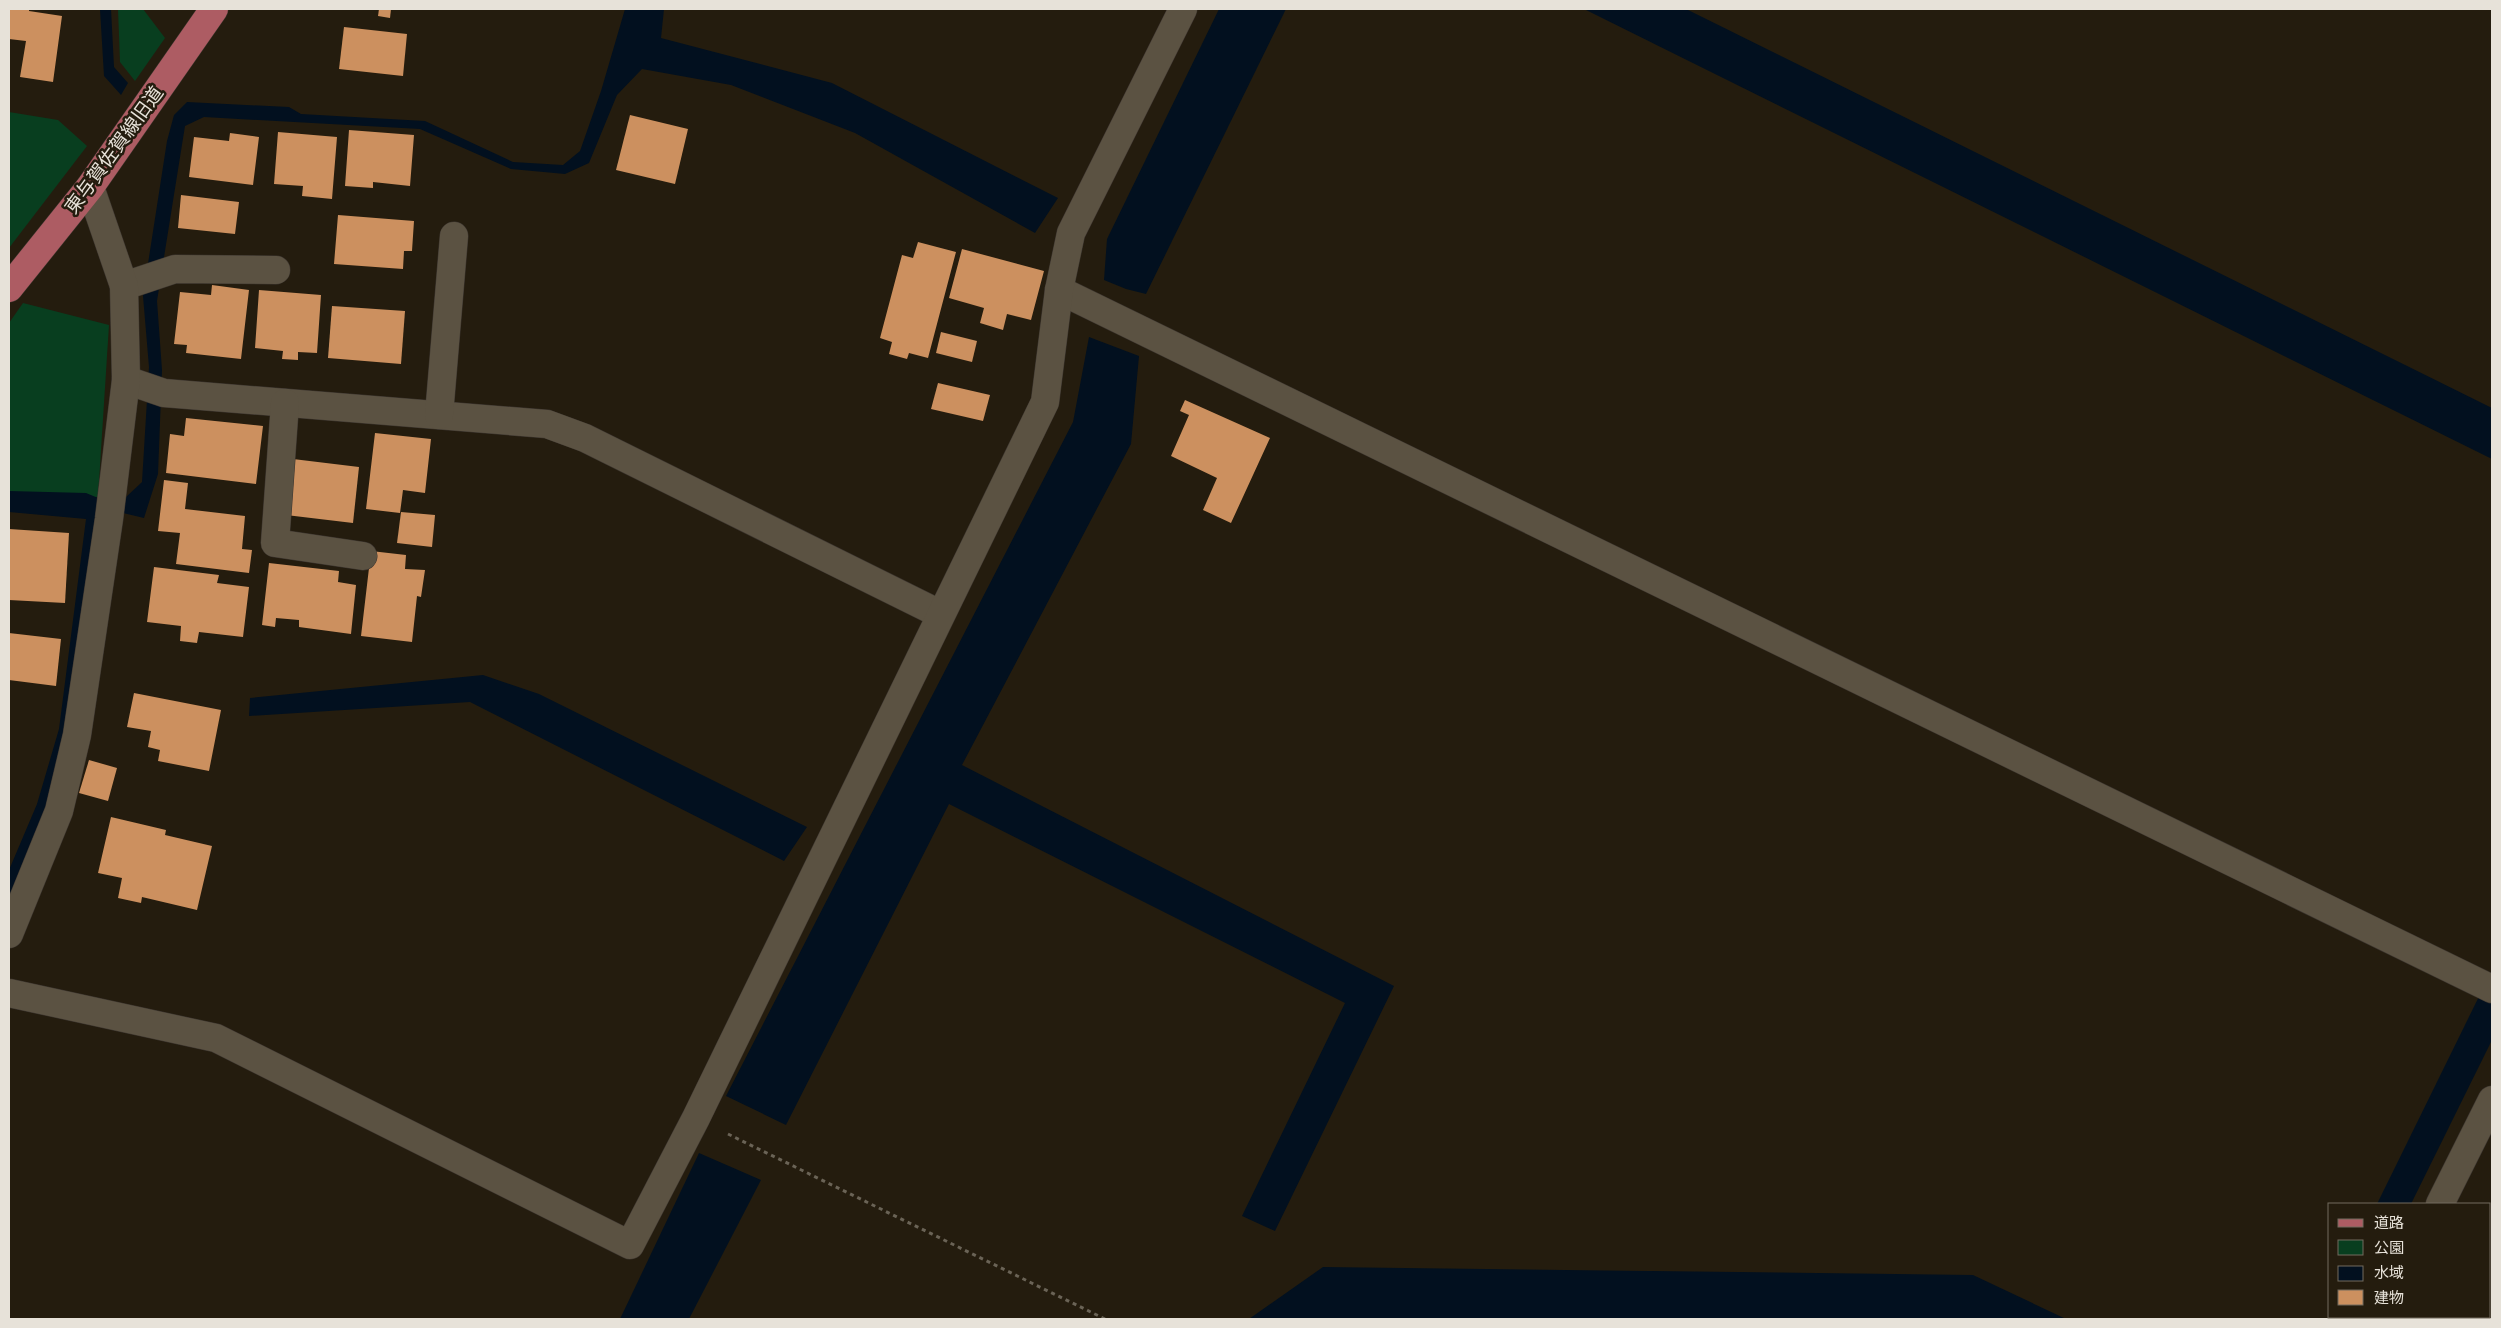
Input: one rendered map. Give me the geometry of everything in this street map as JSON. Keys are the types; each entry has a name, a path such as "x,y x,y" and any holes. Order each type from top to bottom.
{"main road":[{"name":"東与賀佐賀線旧道","path":"9,288 90,187 214,9"}],"street":[{"path":"9,993 216,1038 630,1245 696,1118 1045,402 1059,290 1071,233 1183,9"},
{"path":"9,934 59,810 77,735 112,492 132,382 129,285 90,187"},
{"path":"439,415 454,236"},
{"path":"129,285 175,269 276,270"},
{"path":"1059,290 2483,985"},
{"path":"132,382 164,393 547,424 585,438 940,614"},
{"path":"285,403 275,543 363,556"},
{"path":"2440,1203 2492,1100"}],"path":[{"path":"696,1118 1105,1319"}],"green space":[{"path":"118,9 143,9 165,38 135,81 120,62"},
{"path":"9,112 58,120 87,146 9,248"},
{"path":"23,303 109,325 98,497 9,496 9,323"}],"water":[{"path":"100,9 111,9 114,67 128,83 121,95 104,76"},
{"path":"625,9 664,9 661,38 832,83 1058,198 1035,233 855,133 731,85 642,69 617,95 589,163 565,174 511,169 420,129 204,117 185,126 157,301 162,370 158,474 144,518 123,513 71,732 47,808 9,899 9,870 37,804 59,729 86,519 9,512 9,491 86,493 103,500 125,498 142,482 149,367 143,296 167,141 174,115 187,102 289,107 301,114 425,121 513,162 563,165 580,151 601,91"},
{"path":"1219,9 1286,9 1146,294 1126,289 1104,280 1107,239"},
{"path":"1584,9 1686,9 2492,408 2492,459"},
{"path":"1089,337 1139,356 1131,444 962,765 1394,986 1275,1231 1242,1216 1345,1003 949,804 786,1125 726,1096 1073,422"},
{"path":"483,675 539,694 807,827 784,861 470,702 249,716 250,698"},
{"path":"2492,970 2492,1040 2411,1203 2377,1203"},
{"path":"699,1153 761,1180 689,1319 620,1319"},
{"path":"1323,1267 1973,1275 2066,1319 1249,1319"}],"building":[{"path":"9,9 29,9 29,11 62,16 53,82 20,77 26,41 9,39"},
{"path":"379,9 391,9 390,18 378,16"},
{"path":"344,27 407,34 403,76 339,69"},
{"path":"630,115 688,129 675,184 616,170"},
{"path":"349,130 414,135 410,186 373,182 373,188 345,186"},
{"path":"278,132 337,137 332,199 302,196 303,186 274,184"},
{"path":"230,133 259,137 253,185 189,177 194,137 229,141"},
{"path":"181,195 239,202 235,234 178,228"},
{"path":"338,215 414,221 412,251 404,251 403,269 334,264"},
{"path":"918,242 956,252 928,358 909,353 907,359 889,354 892,342 880,338 902,255 913,258"},
{"path":"962,249 1044,271 1031,320 1007,314 1003,330 980,323 984,308 949,298"},
{"path":"212,285 249,290 241,359 186,353 187,345 174,344 180,292 211,295"},
{"path":"259,290 321,295 317,353 298,352 298,360 282,359 283,351 255,348"},
{"path":"332,306 405,311 401,364 328,358"},
{"path":"941,332 977,341 972,362 936,353"},
{"path":"938,383 990,395 983,421 931,409"},
{"path":"1185,400 1270,438 1231,523 1203,510 1217,478 1171,456 1189,415 1180,411"},
{"path":"186,418 263,426 256,484 166,473 170,434 184,436"},
{"path":"375,433 431,439 425,493 403,490 400,513 366,509"},
{"path":"293,459 359,467 353,523 286,515"},
{"path":"164,480 188,483 185,509 245,516 242,549 252,550 249,573 176,564 180,533 158,531"},
{"path":"401,512 435,515 432,547 397,543"},
{"path":"9,529 69,533 65,603 9,600"},
{"path":"371,551 406,555 405,569 425,570 421,597 417,596 412,642 361,636"},
{"path":"269,563 339,571 338,582 356,585 351,634 299,627 299,620 276,618 275,627 262,625"},
{"path":"154,567 219,575 217,583 249,587 243,637 199,632 197,643 180,641 181,626 147,622"},
{"path":"9,633 61,639 56,686 9,680"},
{"path":"134,693 221,710 209,771 158,761 160,750 148,747 151,731 127,727"},
{"path":"89,760 117,768 108,801 79,793"},
{"path":"111,817 166,830 165,835 212,846 197,910 142,897 141,903 118,898 122,878 98,873"}]}
